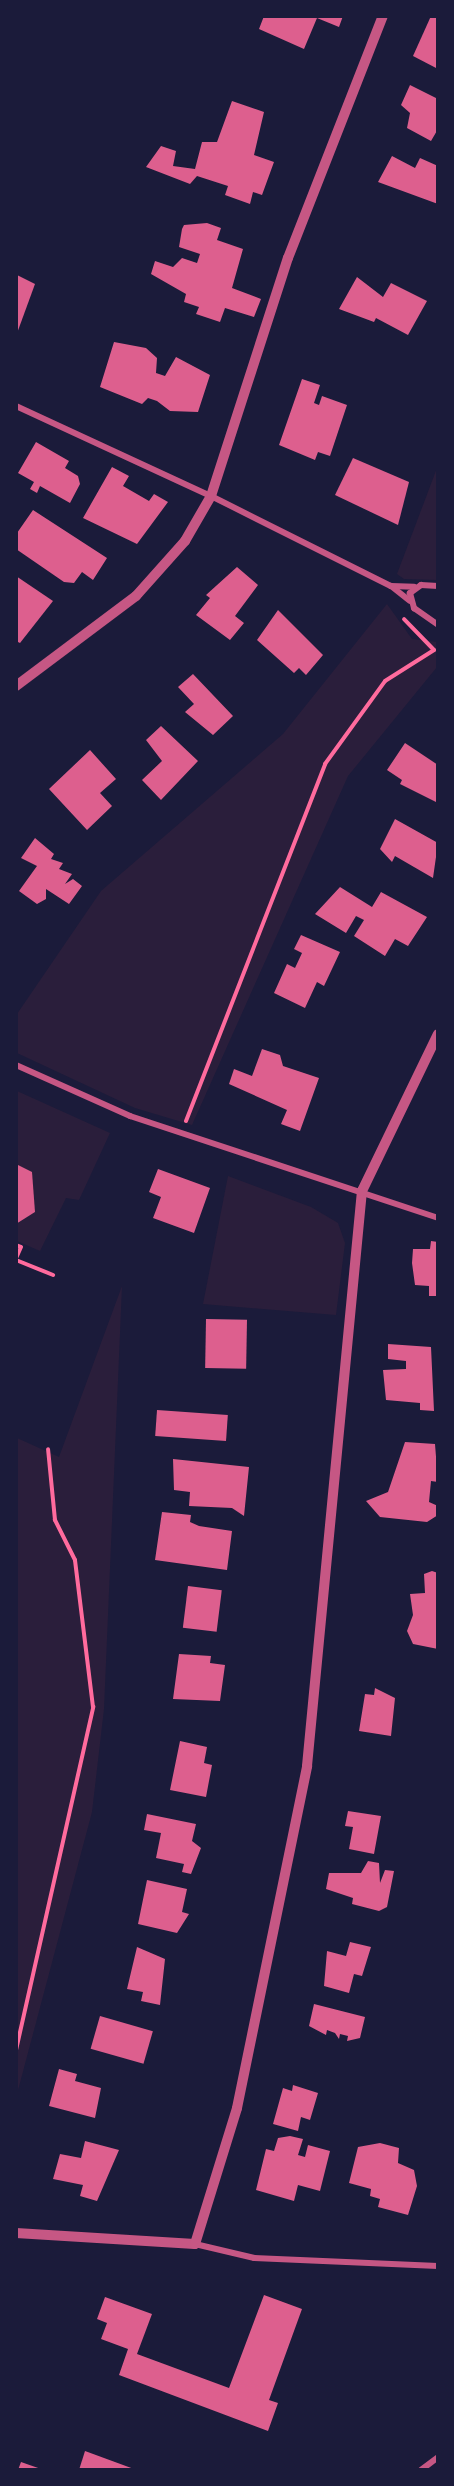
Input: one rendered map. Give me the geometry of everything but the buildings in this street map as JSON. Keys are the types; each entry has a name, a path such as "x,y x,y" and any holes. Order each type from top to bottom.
{"street":[{"path":"16,686 136,596 185,542 211,496 288,258 383,16"},
{"path":"16,406 211,496 391,586 410,601 414,608 438,625"},
{"path":"391,586 438,586"},
{"path":"410,601 414,587"},
{"path":"195,2244 240,2097 307,1766 362,1191 438,1034"},
{"path":"16,1065 130,1116 438,1218"},
{"path":"16,2233 195,2244 254,2258 438,2266"},
{"path":"422,2469 438,2457"}],"path":[{"path":"181,1133 325,764 385,681 434,650 403,618 414,608"},
{"path":"16,1245 21,1247 16,1259 53,1275"},
{"path":"16,2050 93,1707 75,1560 55,1520 48,1449"}],"shaded area":[{"path":"437,468 437,580 404,579 397,574"},
{"path":"387,604 412,639 437,642 437,667 348,776 192,1125 135,1108 17,1053 17,1014 101,891 283,734"},
{"path":"17,1091 110,1133 79,1200 66,1198 40,1251 17,1241 17,1224 35,1212 17,1164"},
{"path":"228,1176 311,1207 338,1223 345,1243 336,1315 203,1304"},
{"path":"122,1286 104,1709 92,1812 17,2094 17,1438 59,1457"}]}
